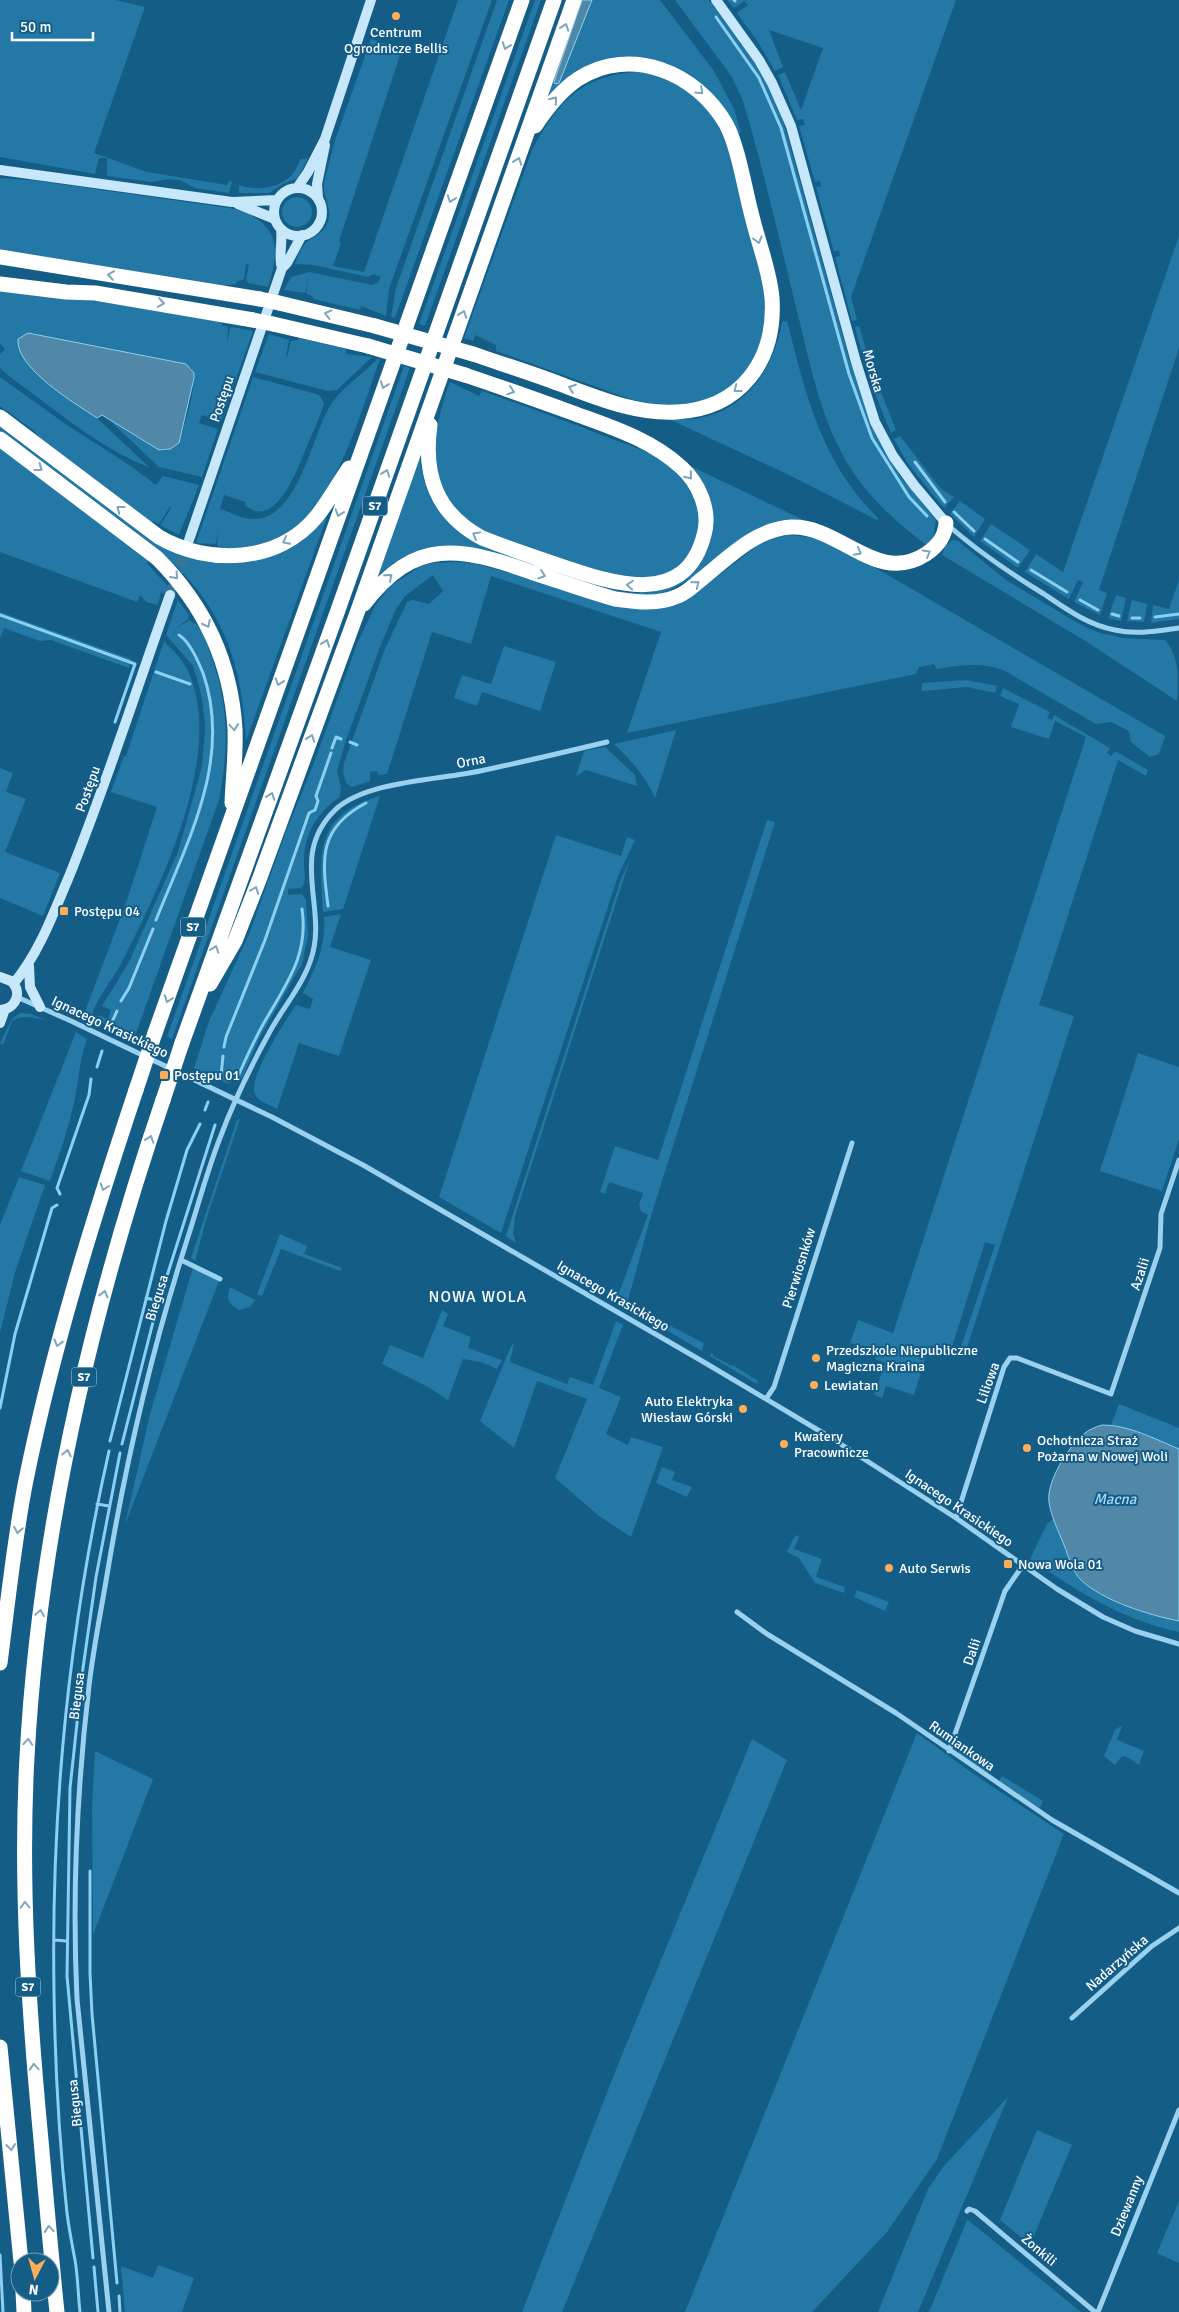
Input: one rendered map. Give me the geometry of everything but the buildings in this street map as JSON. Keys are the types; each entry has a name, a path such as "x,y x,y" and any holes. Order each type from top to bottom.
{"highway":[{"name":"S7","path":"0,1663 15,1544 26,1482 41,1410 84,1252 155,1034 522,0"},
{"name":"S7","path":"57,2312 27,1973 25,1827 31,1688 53,1522 79,1394 137,1176 182,1042 335,619 554,0"},
{"path":"194,1011 235,941 357,613 574,0"},
{"path":"0,258 280,303 375,326 473,354 618,405 651,411 676,412 702,408 724,399 740,388 753,376 761,362 770,336 772,296 732,139 716,108 691,83 678,76 646,66 629,64 599,70 580,78 560,93 526,139"},
{"path":"0,276 74,286 95,293"},
{"path":"0,284 66,292 95,293 254,320 368,346 465,375 621,431 652,444 675,462 692,479 700,494 706,513 706,530 702,546 690,564 676,576 648,585 629,585 606,581 510,549 470,532 447,511 433,484 427,454 434,393"},
{"path":"0,418 159,537 188,551 215,556 243,556 264,551 292,538 317,516 361,450"},
{"path":"0,439 158,558 179,581 196,604 217,645 231,700 235,729 231,821"},
{"path":"357,613 389,575 405,565 433,554 464,553 486,556 615,599 652,602 668,599 686,592 743,546 778,529 804,527 827,535 870,558 882,562 904,563 924,556 935,548 945,532 946,523"},
{"path":"0,2046 20,2252"}],"main road":[{"path":"318,198 307,189 289,189 277,200 274,207 275,220 281,229 291,234 302,235 316,228 320,221 321,205 318,198 317,184 325,139 371,0"},
{"name":"Morska","path":"716,0 759,60 772,83 791,126 860,378 875,422 898,463 946,523"},
{"path":"297,188 308,172 325,139"},
{"path":"0,170 232,202 277,200"},
{"path":"232,202 275,220"},
{"name":"Postępu","path":"281,229 283,241 280,259 282,268"},
{"name":"Postępu","path":"188,540 282,268 288,263 302,235"},
{"name":"Postępu","path":"14,983 28,964 44,932 84,839 170,595"},
{"path":"28,964 30,987 40,1007"},
{"path":"0,977 14,983 17,989 17,998 12,1006 2,1010 0,1022"}],"street":[{"name":"Morska","path":"946,523 986,557 1090,622 1114,630 1146,633 1179,628"},
{"name":"Orna","path":"340,805 363,794 387,787 482,771 607,742"},
{"name":"Biegusa","path":"109,2312 77,1999 75,1957 78,1809 89,1682 123,1488 155,1344 218,1142 269,1032 311,960 315,936 311,866 312,847 325,821 340,805"},
{"name":"Ignacego Krasickiego","path":"17,998 40,1007 236,1100 363,1165 766,1399 956,1518 1023,1565 1103,1617 1135,1631 1179,1644"},
{"name":"Pierwiosnków","path":"766,1399 774,1387 852,1143"},
{"name":"Azalii","path":"1111,1394 1160,1248 1161,1214 1179,1160"},
{"path":"181,1260 220,1279"},
{"name":"Liliowa","path":"956,1518 1004,1367 1010,1358 1017,1358 1111,1394"},
{"name":"Dalii","path":"949,1751 1004,1591 1023,1565"},
{"name":"Rumiankowa","path":"737,1612 767,1634 896,1713 1052,1820 1179,1893"},
{"name":"Nadarzyńska","path":"1072,2018 1152,1946 1179,1928"},
{"name":"Dziewanny","path":"1096,2312 1179,2110"},
{"name":"Żonkili","path":"967,2211 971,2209 975,2211 1096,2312"}],"shaded area":[{"path":"0,0 116,0 145,7 94,153 147,172 227,185 229,181 232,182 229,193 195,188 179,180 169,179 151,182 107,176 107,158 99,158 95,174 0,157"},
{"path":"458,0 492,0 389,289 386,316 361,306 360,310 313,299 313,297 306,293 309,276 305,293 284,290 291,277 310,272 372,285 378,282 381,277 373,274 368,277 313,265 295,264 304,245 321,232 328,222 329,212 324,193 324,183 335,140 371,39 402,49 339,241 341,243 333,266 364,272"},
{"path":"497,0 509,0 395,318 391,317 396,288"},
{"path":"535,0 541,0 425,326 419,324"},
{"path":"580,0 660,0 714,71 734,109 741,133 737,133 705,88 631,60 543,103"},
{"path":"675,0 709,0 756,65 770,90 784,124 848,355 872,427 900,476 936,520 933,537 928,546 896,520 867,491 851,469 832,432 818,394 765,180 743,101 732,77"},
{"path":"727,0 956,0 851,297 857,320 852,321 835,257 840,256 839,250 834,252 816,187 821,186 820,181 815,182 799,126 805,125 803,119 797,120 778,75 785,72 801,110 823,48 769,30 783,67 775,71 758,42 737,13 748,5 744,1 734,8"},
{"path":"636,72 653,74 683,88 709,110 729,148 764,283 765,341 741,381 708,400 676,405 633,400 496,351 496,345 475,335 473,341 464,338 532,150 551,119 572,95 585,86 599,79"},
{"path":"308,158 298,178 283,184 269,193 239,193 239,185 266,188 279,184 291,176 301,159"},
{"path":"0,178 31,180 229,208 252,213 252,216 262,222 268,230 273,238 275,247 274,266 268,287 248,283 246,279 249,265 246,264 244,279 236,282 236,284 219,286 0,250"},
{"path":"297,197 308,201 312,212 308,223 297,227 286,223 282,212 286,201"},
{"path":"1179,236 1179,348 1099,590 1107,593 1100,615 1074,602 1083,582 1078,580 1069,599 1025,572 1036,554 1063,572"},
{"path":"0,289 117,304 222,322 222,325 228,327 227,343 230,328 232,327 253,331 221,421 202,415 199,423 218,429 202,477 159,467 109,420 159,450 166,451 179,444 192,394 193,375 191,368 29,365 65,397 97,418 149,467 130,459 94,438 0,368 0,354 5,349 0,343"},
{"path":"787,321 809,401 829,451 842,474 878,518 877,520 791,476 669,419 689,419 710,415 727,408 741,399 764,372 772,356 782,322"},
{"path":"859,326 870,364 896,430 891,433 875,394 862,354 855,327"},
{"path":"269,334 289,340 286,357 291,341 298,340 299,338 346,349 346,354 372,357 337,390 328,391 255,372"},
{"path":"377,359 380,359 353,436 341,463 327,489 311,512 293,531 266,545 225,551 225,547 217,546 218,530 216,544 196,543 253,377 316,394 320,396 324,403 292,481 276,504 266,510 256,511 245,505 245,502 224,495 220,509 249,519 268,516 281,506 292,492 301,475 329,408 339,394"},
{"path":"404,366 410,368 172,1039 167,1037"},
{"path":"0,377 156,485 163,476 199,485 179,535 160,525 170,510 171,505 159,524 153,521 151,525 56,455 33,430 0,406"},
{"path":"450,382 479,396 482,391 546,414 634,447 664,461 690,487 694,493 699,511 697,536 693,547 686,557 668,573 644,579 631,579 607,575 517,546 492,537 470,524 454,508 443,490 437,470 435,449 437,427"},
{"path":"0,425 187,557 226,564 246,562 264,557 328,514 246,741 241,692 233,659 221,628 202,596 163,554 0,431"},
{"path":"900,436 941,489 954,497 944,508 908,464 894,439"},
{"path":"0,448 148,560 147,563 177,599 161,592 158,605 146,602 140,595 137,602 0,552"},
{"path":"420,456 424,480 431,499 442,515 455,528 471,538 508,555 601,587 623,592 646,593 660,589 677,573 710,534 686,464 808,522 796,521 663,594 641,597 418,551 396,562 377,577"},
{"path":"960,501 985,519 974,537 950,514"},
{"path":"991,524 1030,550 1018,568 980,541"},
{"path":"789,535 816,538 855,556 1165,736 1159,754 1150,757 1131,742 1129,731 1111,722 1096,724 1005,671 980,665 937,669 934,664 919,667 916,674 627,733 661,632 491,576 471,644 432,632 387,774 378,775 377,771 370,772 370,781 352,787 346,783 343,772 344,763 385,649 407,602 413,600 429,604 443,591 433,575 405,596 396,609 345,743 337,771 341,788 340,797 326,808 310,831 305,849 305,880 303,886 301,888 288,889 288,895 302,894 306,900 308,936 302,964 260,1037 242,1078 236,1077 230,1083 226,1083 194,1068 209,1021 249,934 357,644 375,606 390,586 421,566 432,563 456,562 477,564 609,604 698,591 761,543"},
{"path":"953,540 958,541 1006,580 1081,625 1100,633 1123,638 1165,640 1173,653 1177,669 1177,701 1087,642 942,555 945,546"},
{"path":"1179,580 1179,619 1151,623 1153,605 1169,609"},
{"path":"1116,595 1126,598 1121,621 1108,618"},
{"path":"178,600 189,615 188,619 176,628 190,620 203,632 206,640 221,692 226,744 219,800 134,1039 96,1020 98,1015 108,1019 111,1010 102,1006 129,962 178,852 202,766 205,729 203,704 198,682 193,666 166,635"},
{"path":"1132,600 1147,604 1144,622 1127,621"},
{"path":"0,612 131,659 129,668 51,640 40,641 4,628 0,638"},
{"path":"164,641 186,667 198,704 199,741 194,779 184,819 170,859 122,962 97,1003 91,1018 84,1014 126,903 157,807 111,792 124,756 126,756"},
{"path":"504,646 556,662 540,711 482,692 477,706 454,698 462,675 491,684"},
{"path":"966,680 997,686 995,693 967,687 922,691 922,683"},
{"path":"1003,688 1050,712 1047,718 1052,720 1054,715 1110,748 1107,753 1111,756 1115,751 1148,770 1146,776 1118,760 1039,1005 1074,1016 964,1357 929,1346 914,1395 886,1386 882,1398 874,1395 885,1363 875,1359 877,1351 850,1343 858,1320 893,1333 1086,737 1055,721 1049,739 1011,727 1019,704 1000,696","holes":["985,1242 995,1245 960,1350 952,1347"]},
{"path":"676,730 655,798 638,769 614,744"},
{"path":"605,747 635,775 637,786 586,770 576,776 584,751"},
{"path":"0,768 13,773 6,792 26,799 5,852 60,873 43,916 0,898"},
{"path":"380,796 343,909 323,912 321,873 325,840 332,826 343,814 358,804"},
{"path":"767,820 775,822 651,1216 627,1304 704,1343 702,1351 616,1301 648,1215 641,1211 639,1205 643,1193 609,1182 605,1194 600,1192 615,1146 658,1160"},
{"path":"556,835 621,856 627,837 635,840 618,876 501,1233 439,1197"},
{"path":"630,859 515,1216 513,1234 516,1243 506,1236 621,879"},
{"path":"341,914 330,947 371,960 339,1056 299,1043 277,1109 261,1101 255,1094 254,1086 257,1076 269,1050 296,1005 310,1009 313,999 303,993 322,947 324,917"},
{"path":"20,1013 31,1014 46,1020 25,1017 12,1021 3,1045 0,1043 12,1019"},
{"path":"76,1032 87,1039 82,1055 72,1113 50,1181 21,1171"},
{"path":"1138,1053 1179,1067 1179,1139 1162,1191 1100,1171"},
{"path":"240,1119 206,1220 195,1261 191,1258 237,1120"},
{"path":"19,1177 45,1185 16,1269 0,1333 0,1225"},
{"path":"280,1234 307,1246 304,1254 342,1268 340,1271 281,1249 262,1296 257,1294"},
{"path":"193,1267 219,1281 125,1525 150,1414"},
{"path":"230,1287 255,1300 250,1307 239,1310 232,1306 228,1298"},
{"path":"442,1310 448,1314 443,1326 471,1337 468,1348 502,1360 497,1369 481,1362 463,1359 448,1400 428,1387 382,1364 390,1345 423,1358"},
{"path":"616,1321 623,1325 599,1388 621,1397 606,1434 628,1445 631,1437 663,1447 631,1537 599,1516 555,1478 587,1399 537,1381 514,1448 480,1421 511,1346 514,1343 510,1362 567,1384 570,1377 593,1385"},
{"path":"712,1352 713,1356 733,1365 758,1381 757,1384 710,1356"},
{"path":"1119,1404 1179,1428 1179,1449 1145,1434 1111,1425"},
{"path":"662,1467 675,1472 672,1480 692,1487 687,1497 656,1483"},
{"path":"1053,1519 1079,1578 1113,1600 1179,1621 1179,1632 1138,1620 1119,1612 1083,1593 1030,1559 1047,1524"},
{"path":"797,1535 799,1536 794,1549 822,1559 816,1577 845,1587 844,1593 815,1583 799,1558 787,1552"},
{"path":"857,1590 889,1602 885,1611 854,1597"},
{"path":"1121,1726 1117,1740 1144,1751 1139,1765 1129,1758 1122,1756 1115,1765 1104,1756 1115,1730"},
{"path":"917,1733 975,1775 1064,1834 937,2159 887,2232 812,2312 685,2312"},
{"path":"752,1739 787,1760 562,2312 522,2312 617,2067"},
{"path":"958,1746 992,1769 988,1773 958,1753"},
{"path":"95,1751 153,1779 93,1935 92,1806"},
{"path":"1002,1776 1043,1801 1040,1808 999,1781"},
{"path":"1008,2097 918,2312 878,2312 928,2189 943,2167"},
{"path":"1037,2130 1072,2145 1030,2245 1000,2220"},
{"path":"1179,2201 1179,2263 1157,2253"},
{"path":"968,2220 1081,2312 929,2312"},
{"path":"158,2265 194,2278 182,2312 125,2312 121,2266 153,2278"}],"water":[{"path":"582,0 592,0 559,83 555,84 554,82"},
{"path":"28,333 186,364 194,373 194,378 179,443 170,449 159,450 102,415 97,418 48,384 26,362 20,350 18,339"},
{"name":"Macna","path":"1102,1425 1132,1430 1179,1449 1179,1621 1127,1606 1090,1588 1075,1572 1055,1524 1051,1513 1049,1494 1051,1484 1060,1464 1072,1446 1085,1433"}],"waterway":[{"path":"716,17 759,78 781,128 849,374 872,438 909,497 927,516"},
{"path":"915,462 945,502"},
{"path":"954,512 974,531"},
{"path":"985,539 1018,562"},
{"path":"1031,570 1067,592"},
{"path":"1080,600 1098,610"},
{"path":"1112,614 1119,616"},
{"path":"1155,617 1179,614"},
{"path":"0,615 135,664 115,722"},
{"path":"1132,618 1140,618"},
{"path":"156,920 181,861 202,800 213,737 211,705 203,673 190,647 179,635"},
{"path":"156,672 190,684"},
{"path":"332,748 336,737 341,739"},
{"path":"350,742 357,745"},
{"path":"224,1047 226,1037 265,940 309,813 315,810 318,801 316,796 331,753"},
{"path":"328,906 325,859 331,834 350,813 366,803"},
{"path":"239,1074 258,1034 288,981 299,955 303,926 302,909"},
{"path":"121,1001 129,988 153,929"},
{"path":"112,1022 117,1011"},
{"path":"97,1067 102,1051"},
{"path":"221,1076 223,1056"},
{"path":"60,1194 57,1188 89,1095 91,1079"},
{"path":"205,1110 208,1102"},
{"path":"110,1441 166,1221 187,1150 200,1124"},
{"path":"146,1298 159,1301 215,1125"},
{"path":"0,1408 15,1334 52,1208 57,1205"},
{"path":"122,1444 153,1322"},
{"path":"80,2312 76,2266 67,2213 55,2047 54,1923 56,1855 65,1720 73,1652 83,1585 109,1451"},
{"path":"93,2258 67,1976 70,1788 83,1668 96,1577 120,1453"},
{"path":"97,1504 109,1506"},
{"path":"90,1871 92,2014 117,2283"},
{"path":"55,1940 66,1941"},
{"path":"0,2255 3,2312"},
{"path":"94,2267 98,2312"},
{"path":"119,2296 120,2312"}],"tunnel":[{"path":"170,595 187,544"}],"place":[{"name":"Centrum Ogrodnicze Bellis","path":"396,16"},
{"name":"Postępu 04","path":"64,911"},
{"name":"Postępu 01","path":"164,1075"},
{"name":"Przedszkole Niepubliczne Magiczna Kraina","path":"816,1358"},
{"name":"Lewiatan","path":"814,1385"},
{"name":"Auto Elektryka Wiesław Górski","path":"743,1409"},
{"name":"Kwatery Pracownicze","path":"784,1444"},
{"name":"Ochotnicza Straż Pożarna w Nowej Woli","path":"1027,1448"},
{"name":"Nowa Wola 01","path":"1008,1564"},
{"name":"Auto Serwis","path":"889,1568"}],"district":[{"name":"NOWA WOLA","path":"478,1297"}]}
